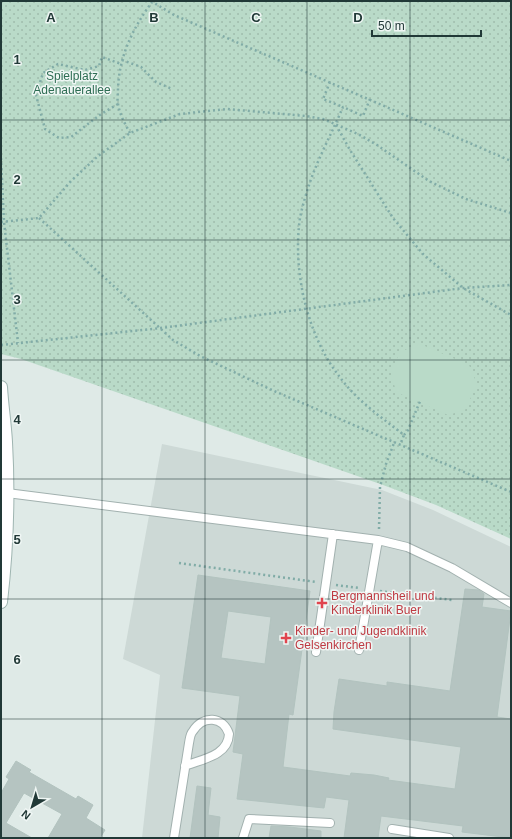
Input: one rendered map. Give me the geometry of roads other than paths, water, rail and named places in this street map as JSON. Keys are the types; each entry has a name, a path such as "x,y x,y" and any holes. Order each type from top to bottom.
{"street":[{"path":"1,387 6,442 7,493 1,602"}],"lane":[{"path":"7,493 378,540 407,547 452,568 511,603"},
{"path":"316,652 333,534"},
{"path":"359,650 378,540"},
{"path":"174,838 185,766 190,736 195,727 203,722 215,719 222,723 229,734 224,749 212,756 185,766"},
{"path":"243,838 249,819 330,823"},
{"path":"392,829 449,838"}],"place":[{"name":"Bergmannsheil und Kinderklinik Buer","path":"322,603"},
{"name":"Kinder- und Jugendklinik Gelsenkirchen","path":"286,638"}],"park label":[{"name":"Spielplatz Adenauerallee","path":"72,83"}]}
